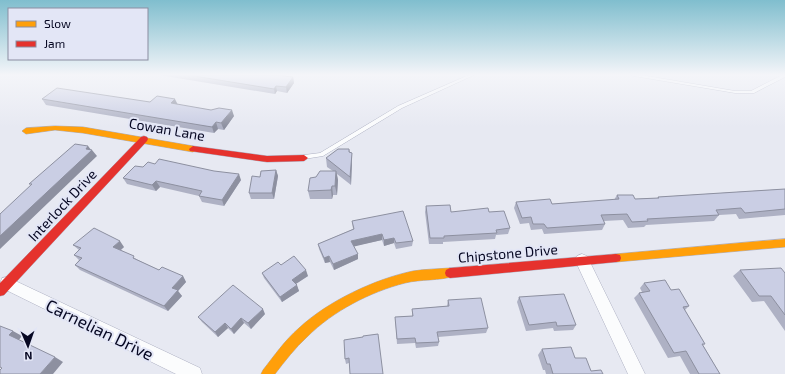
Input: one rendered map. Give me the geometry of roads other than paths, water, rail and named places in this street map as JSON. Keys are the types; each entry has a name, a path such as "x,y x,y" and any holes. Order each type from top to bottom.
{"street":[{"name":"Cowan Lane","path":"26,131 56,128 83,130 144,139 235,156 267,159 304,158"},
{"name":"Interlock Drive","path":"4,287 144,139"},
{"name":"Chipstone Drive","path":"267,374 309,327 332,308 373,289 413,276 785,243"},
{"path":"582,260 636,374"},
{"name":"Carnelian Drive","path":"4,287 194,374"}],"lane":[{"path":"304,158 321,155 400,107 433,92"}]}
